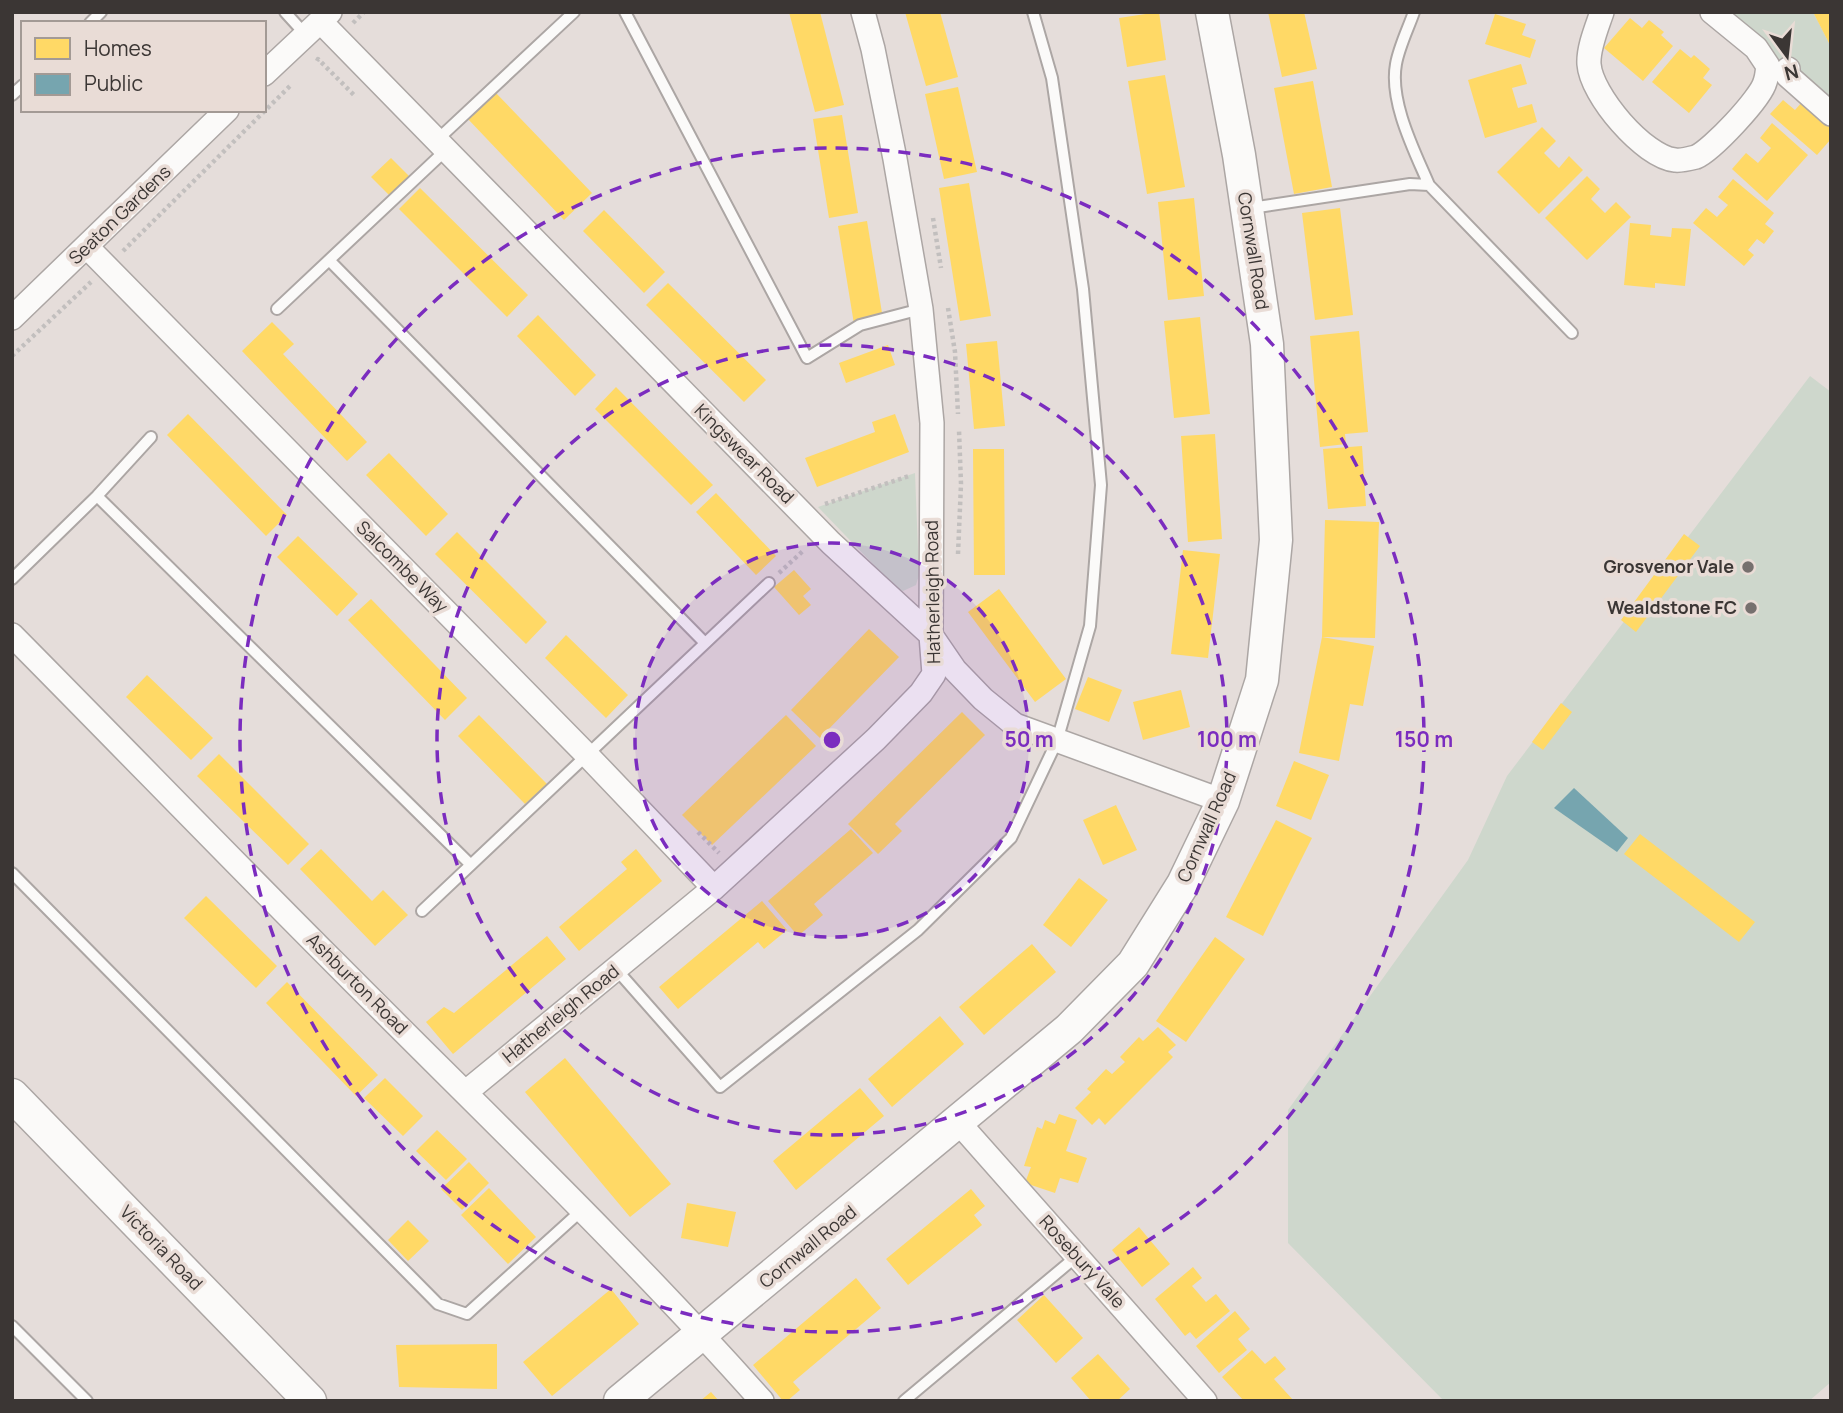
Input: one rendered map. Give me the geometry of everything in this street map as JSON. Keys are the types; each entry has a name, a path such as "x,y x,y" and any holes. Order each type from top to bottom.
{"street":[{"name":"Hatherleigh Road","path":"466,1092 616,969 706,880 876,739 922,693 934,674 931,635 932,423 921,309 895,159 863,12"},
{"name":"Cornwall Road","path":"620,1401 959,1123 1069,1029 1133,964 1183,884 1223,801 1262,680 1276,540 1267,344 1247,209 1212,12"},
{"path":"1602,12 1588,61 1592,80 1616,117 1654,152 1675,160 1697,156 1733,125 1765,85 1768,66 1756,48 1715,13"},
{"path":"266,72 319,22"},
{"name":"Kingswear Road","path":"319,22 831,543 931,635 955,670 983,699 1015,725 1223,801"},
{"path":"1788,69 1788,76 1831,114"},
{"name":"Seaton Gardens","path":"12,318 225,112"},
{"name":"Salcombe Way","path":"87,247 587,755 706,880"},
{"name":"Ashburton Road","path":"12,635 338,966 583,1209 762,1401"},
{"name":"Victoria Road","path":"12,1095 310,1401"},
{"name":"Rosebury Vale","path":"959,1123 1205,1401"}],"lane":[{"path":"285,12 319,22"},
{"path":"277,309 329,260 574,12"},
{"path":"625,12 807,358 860,325 921,309"},
{"path":"616,969 720,1087 918,930 1011,838 1057,741 1090,626 1101,485 1083,289 1052,78 1033,12"},
{"path":"1414,12 1395,66 1397,99 1407,133 1429,185 1572,333"},
{"path":"1247,209 1410,184 1429,185"},
{"path":"329,260 704,642"},
{"path":"12,579 97,496 151,437"},
{"path":"97,496 470,864"},
{"path":"422,911 769,583"},
{"path":"12,873 438,1304 467,1314 583,1209"},
{"path":"904,1401 1077,1256"},
{"path":"12,1326 87,1401"}],"path":[{"path":"932,215 943,278"},
{"path":"12,356 94,280"},
{"path":"947,303 955,352 961,484 958,562"},
{"path":"818,507 913,474 914,487"},
{"path":"769,583 810,545"},
{"path":"706,880 729,844"}],"shaded area":[{"path":"1813,12 1831,47 1831,114 1733,13"},
{"path":"1810,376 1831,392 1831,1382 1809,1401 1444,1401 1288,1243 1288,1110 1468,860 1507,776"},
{"path":"915,473 919,575 916,585 903,591 894,586 818,507"}],"building: Homes":[{"path":"789,12 820,12 844,105 815,112"},
{"path":"905,12 940,12 958,77 926,86"},
{"path":"1159,12 1166,60 1127,67 1119,18"},
{"path":"1268,12 1304,12 1317,69 1282,77"},
{"path":"1813,12 1831,12 1831,47"},
{"path":"1495,14 1526,24 1522,35 1536,40 1530,58 1485,44"},
{"path":"1630,18 1642,28 1649,20 1664,32 1661,35 1673,46 1643,81 1604,48"},
{"path":"1680,49 1691,58 1694,55 1710,69 1703,78 1712,85 1689,113 1652,82"},
{"path":"1521,64 1527,84 1512,88 1518,108 1532,104 1537,122 1485,138 1468,80"},
{"path":"1165,75 1185,187 1147,194 1128,81"},
{"path":"1313,81 1332,187 1294,194 1274,88"},
{"path":"958,87 977,172 944,179 925,94"},
{"path":"495,92 592,193 564,220 467,118"},
{"path":"1783,100 1795,110 1802,102 1831,127 1831,139 1817,155 1770,114"},
{"path":"842,115 858,213 829,218 813,119"},
{"path":"1772,123 1808,155 1767,201 1732,169 1746,153 1758,163 1771,148 1760,138"},
{"path":"1542,127 1556,141 1544,153 1559,168 1569,156 1583,170 1539,214 1497,172"},
{"path":"391,158 410,177 390,196 371,177"},
{"path":"1587,176 1600,189 1591,199 1605,213 1616,202 1631,217 1587,260 1545,218"},
{"path":"1733,179 1774,213 1765,224 1774,231 1764,244 1757,239 1748,250 1754,255 1744,266 1693,223 1706,208 1717,217 1728,205 1718,197"},
{"path":"969,183 991,316 960,321 939,188"},
{"path":"420,188 528,295 507,317 399,209"},
{"path":"1194,198 1204,296 1168,300 1158,202"},
{"path":"1340,208 1353,315 1315,320 1302,213"},
{"path":"604,210 665,272 644,293 583,231"},
{"path":"867,221 883,319 854,324 838,226"},
{"path":"1630,223 1651,225 1650,235 1671,237 1672,228 1691,229 1685,286 1655,283 1655,288 1624,285"},
{"path":"668,283 766,380 744,402 646,305"},
{"path":"538,315 596,375 575,396 517,336"},
{"path":"1200,317 1210,414 1174,418 1164,321"},
{"path":"272,322 294,344 283,354 367,442 347,461 242,351"},
{"path":"1359,331 1368,432 1345,434 1346,444 1320,447 1310,336"},
{"path":"997,341 1005,426 974,429 966,344"},
{"path":"888,345 895,365 846,383 839,363"},
{"path":"616,387 713,485 691,505 595,409"},
{"path":"188,414 287,515 266,536 167,435"},
{"path":"895,414 909,452 817,487 805,458 875,432 872,422"},
{"path":"1215,434 1222,539 1188,542 1181,436"},
{"path":"1362,446 1366,506 1328,509 1323,449"},
{"path":"973,449 1004,449 1005,575 974,575"},
{"path":"389,453 448,514 426,536 366,475"},
{"path":"716,493 776,556 756,575 696,512"},
{"path":"1325,520 1379,522 1375,638 1322,637"},
{"path":"457,532 547,622 526,644 435,554"},
{"path":"1684,534 1700,546 1636,632 1621,620"},
{"path":"298,536 358,594 337,616 277,557"},
{"path":"1183,550 1220,554 1208,658 1171,654"},
{"path":"794,570 811,589 803,596 811,605 799,615 774,587"},
{"path":"999,589 1066,679 1035,702 968,612"},
{"path":"371,599 467,698 445,720 348,620"},
{"path":"869,629 899,657 820,738 791,710"},
{"path":"566,635 628,695 606,718 545,658"},
{"path":"1322,637 1374,646 1363,706 1350,704 1339,761 1299,753"},
{"path":"147,675 213,738 191,760 126,697"},
{"path":"1088,677 1122,690 1109,722 1075,709"},
{"path":"1181,690 1190,727 1143,740 1133,702"},
{"path":"1561,703 1572,712 1543,750 1532,742"},
{"path":"962,712 985,735 895,824 902,831 878,854 848,824"},
{"path":"479,715 547,784 525,804 458,736"},
{"path":"786,715 816,746 712,845 682,815"},
{"path":"219,754 309,844 288,865 197,776"},
{"path":"1294,761 1329,775 1311,820 1276,806"},
{"path":"1116,805 1137,850 1103,865 1083,820"},
{"path":"1276,820 1312,838 1263,936 1226,917"},
{"path":"851,829 873,853 814,904 823,915 798,936 768,901"},
{"path":"1640,834 1755,922 1739,942 1624,854"},
{"path":"321,849 372,901 383,890 408,915 375,946 300,869"},
{"path":"636,849 662,881 579,951 559,927 627,869 621,862"},
{"path":"1079,878 1108,900 1071,947 1043,925"},
{"path":"206,896 277,966 256,988 184,918"},
{"path":"762,901 787,930 764,949 758,942 678,1009 659,987"},
{"path":"547,936 566,959 453,1054 426,1022 444,1007 454,1013"},
{"path":"1215,937 1245,959 1186,1042 1156,1021"},
{"path":"1032,944 1056,972 984,1035 959,1007"},
{"path":"287,982 378,1075 356,1096 266,1003"},
{"path":"940,1016 964,1044 892,1107 868,1079"},
{"path":"1158,1027 1176,1045 1168,1052 1173,1057 1105,1125 1099,1118 1092,1125 1075,1108 1091,1092 1087,1089 1106,1069 1112,1074 1125,1062 1120,1057 1139,1037 1143,1041"},
{"path":"565,1058 671,1184 630,1217 525,1092"},
{"path":"385,1078 423,1116 403,1136 364,1098"},
{"path":"860,1088 884,1116 796,1190 773,1161"},
{"path":"1059,1114 1077,1120 1066,1151 1087,1158 1078,1183 1060,1178 1055,1193 1025,1183 1031,1167 1024,1166 1037,1127 1042,1129 1045,1120 1055,1124"},
{"path":"437,1130 467,1159 446,1180 416,1151"},
{"path":"469,1162 489,1183 462,1210 441,1189"},
{"path":"489,1188 536,1237 508,1264 461,1215"},
{"path":"971,1189 985,1206 974,1215 982,1225 908,1285 886,1259"},
{"path":"687,1203 736,1212 728,1247 681,1238"},
{"path":"408,1220 429,1241 408,1261 388,1240"},
{"path":"1139,1227 1170,1264 1142,1287 1112,1250"},
{"path":"1193,1267 1202,1278 1192,1286 1206,1302 1216,1294 1230,1311 1196,1339 1190,1332 1185,1336 1155,1299"},
{"path":"856,1278 881,1308 793,1382 800,1390 787,1401 783,1401 753,1365"},
{"path":"611,1289 639,1324 552,1396 523,1362"},
{"path":"1044,1295 1083,1338 1056,1363 1017,1320"},
{"path":"1235,1311 1250,1329 1238,1339 1247,1350 1219,1373 1196,1346"},
{"path":"497,1344 497,1389 399,1387 396,1345"},
{"path":"1252,1350 1265,1364 1275,1356 1286,1369 1274,1379 1294,1401 1244,1401 1222,1377"},
{"path":"1098,1354 1130,1389 1117,1401 1091,1401 1071,1378"},
{"path":"711,1392 719,1401 700,1401"}],"building: Public":[{"path":"1574,788 1628,838 1617,852 1554,808"}],"place":[{"name":"Grosvenor Vale","path":"1748,567"},
{"name":"Wealdstone FC","path":"1751,608"}]}
